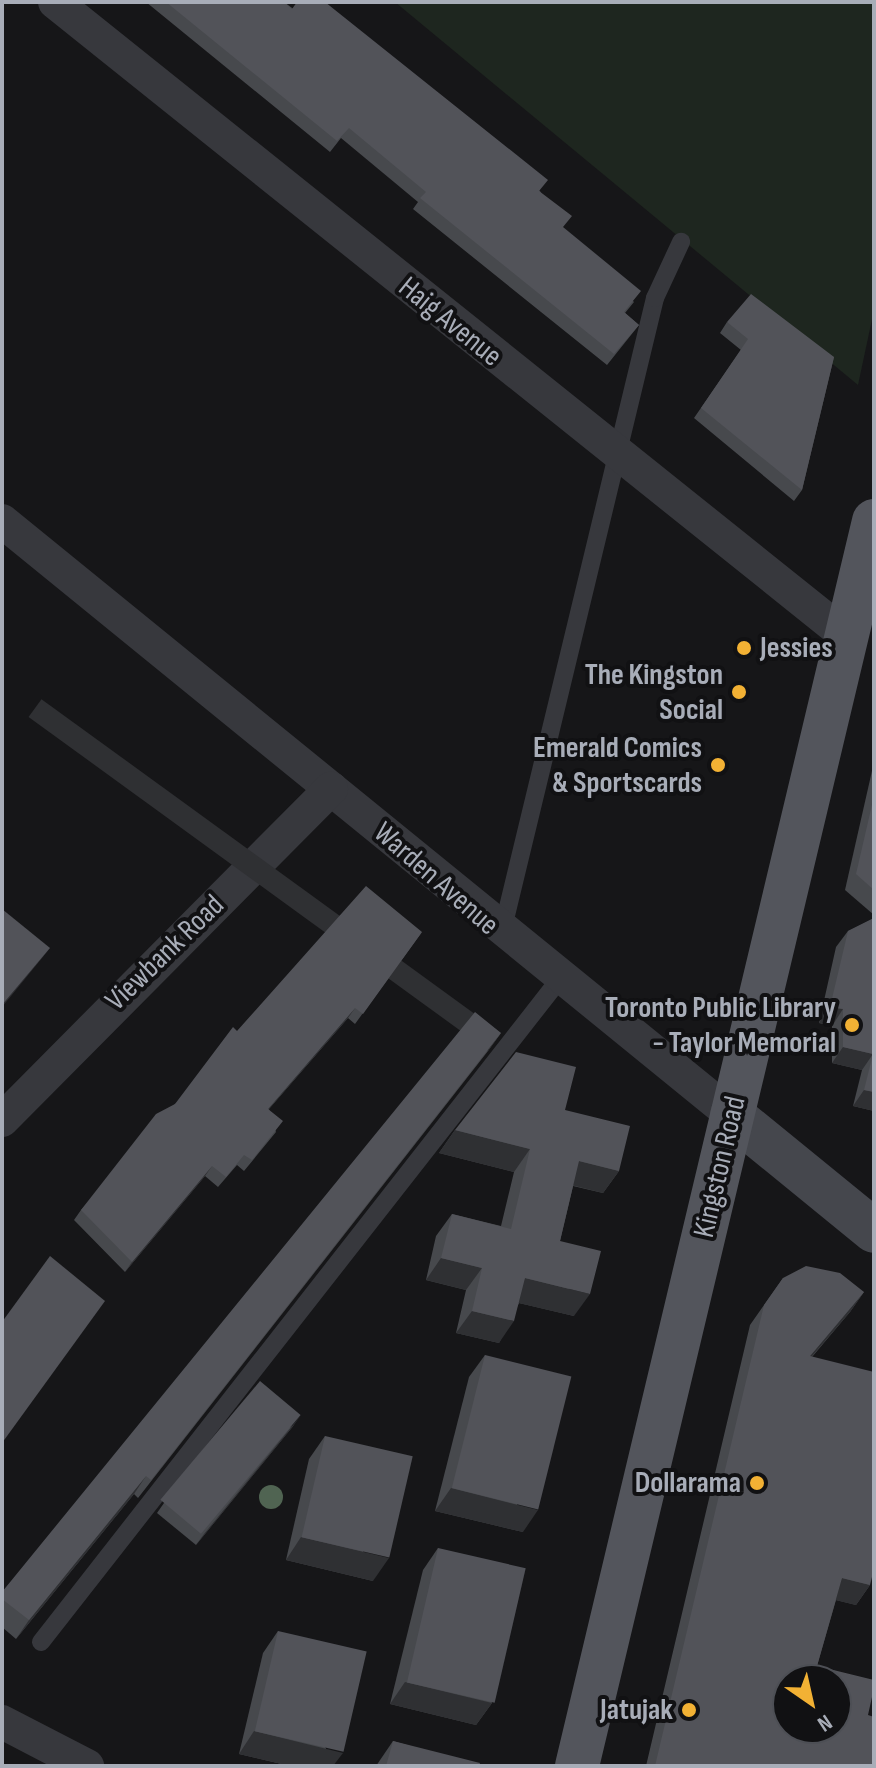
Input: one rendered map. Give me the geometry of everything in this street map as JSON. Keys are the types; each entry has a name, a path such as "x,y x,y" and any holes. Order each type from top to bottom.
{"main road":[{"name":"Kingston Road","path":"577,1766 874,521"},
{"name":"Warden Avenue","path":"732,1115 874,1231"}],"street":[{"name":"Haig Avenue","path":"55,2 614,455 848,637"},
{"name":"Warden Avenue","path":"2,521 331,789 501,935 732,1115"},
{"name":"Viewbank Road","path":"2,1120 331,789"},
{"path":"2,1722 87,1766"}],"lane":[{"path":"501,935 614,455 655,298 681,242"},
{"path":"41,1642 559,980"}],"shaded area":[{"path":"395,2 874,2 874,310 858,385"}],"building":[{"path":"166,2 284,2 292,9 297,2 325,2 548,180 539,191 572,216 563,227 641,291 624,312 639,325 614,354 420,198 426,192 349,128 337,141"},
{"path":"751,294 834,357 802,490 701,408 748,339 727,322"},
{"path":"874,796 874,890 856,874"},
{"path":"366,886 422,932 363,1014 355,1008 268,1109 283,1121 252,1160 244,1155 226,1177 212,1166 132,1262 81,1210 156,1114 175,1104 233,1027 237,1031"},
{"path":"2,909 50,948 2,1005"},
{"name":"Toronto Public Library - Taylor Memorial","path":"874,918 874,1092 864,1090 873,1054 843,1047 843,1009 830,1007 848,931"},
{"path":"475,1012 501,1033 151,1480 146,1476 29,1620 2,1599 2,1592"},
{"path":"516,1052 576,1067 565,1110 630,1126 619,1171 579,1161 560,1241 601,1251 590,1294 525,1278 514,1321 472,1311 482,1268 441,1258 452,1214 511,1229 530,1149 455,1130"},
{"path":"50,1256 105,1301 2,1443 2,1322"},
{"path":"806,1266 840,1273 864,1292 810,1356 874,1372 874,1569 870,1585 842,1578 818,1664 772,1664 772,1744 852,1744 852,1675 874,1680 868,1715 874,1717 874,1766 655,1766 764,1305 783,1278"},
{"path":"485,1355 571,1377 538,1509 452,1488"},
{"path":"260,1381 301,1415 201,1534 160,1500"},
{"path":"325,1436 413,1456 389,1558 302,1537"},
{"path":"438,1548 526,1568 495,1703 407,1682"},
{"path":"278,1631 367,1651 343,1752 255,1731"},
{"path":"393,1741 480,1763 479,1766 386,1766"}],"place":[{"name":"Jessies","path":"744,648"},
{"name":"The Kingston Social","path":"739,692"},
{"name":"Emerald Comics & Sportscards","path":"718,765"},
{"name":"Toronto Public Library - Taylor Memorial","path":"852,1025"},
{"name":"Dollarama","path":"757,1483"},
{"name":"Jatujak","path":"689,1710"}]}
